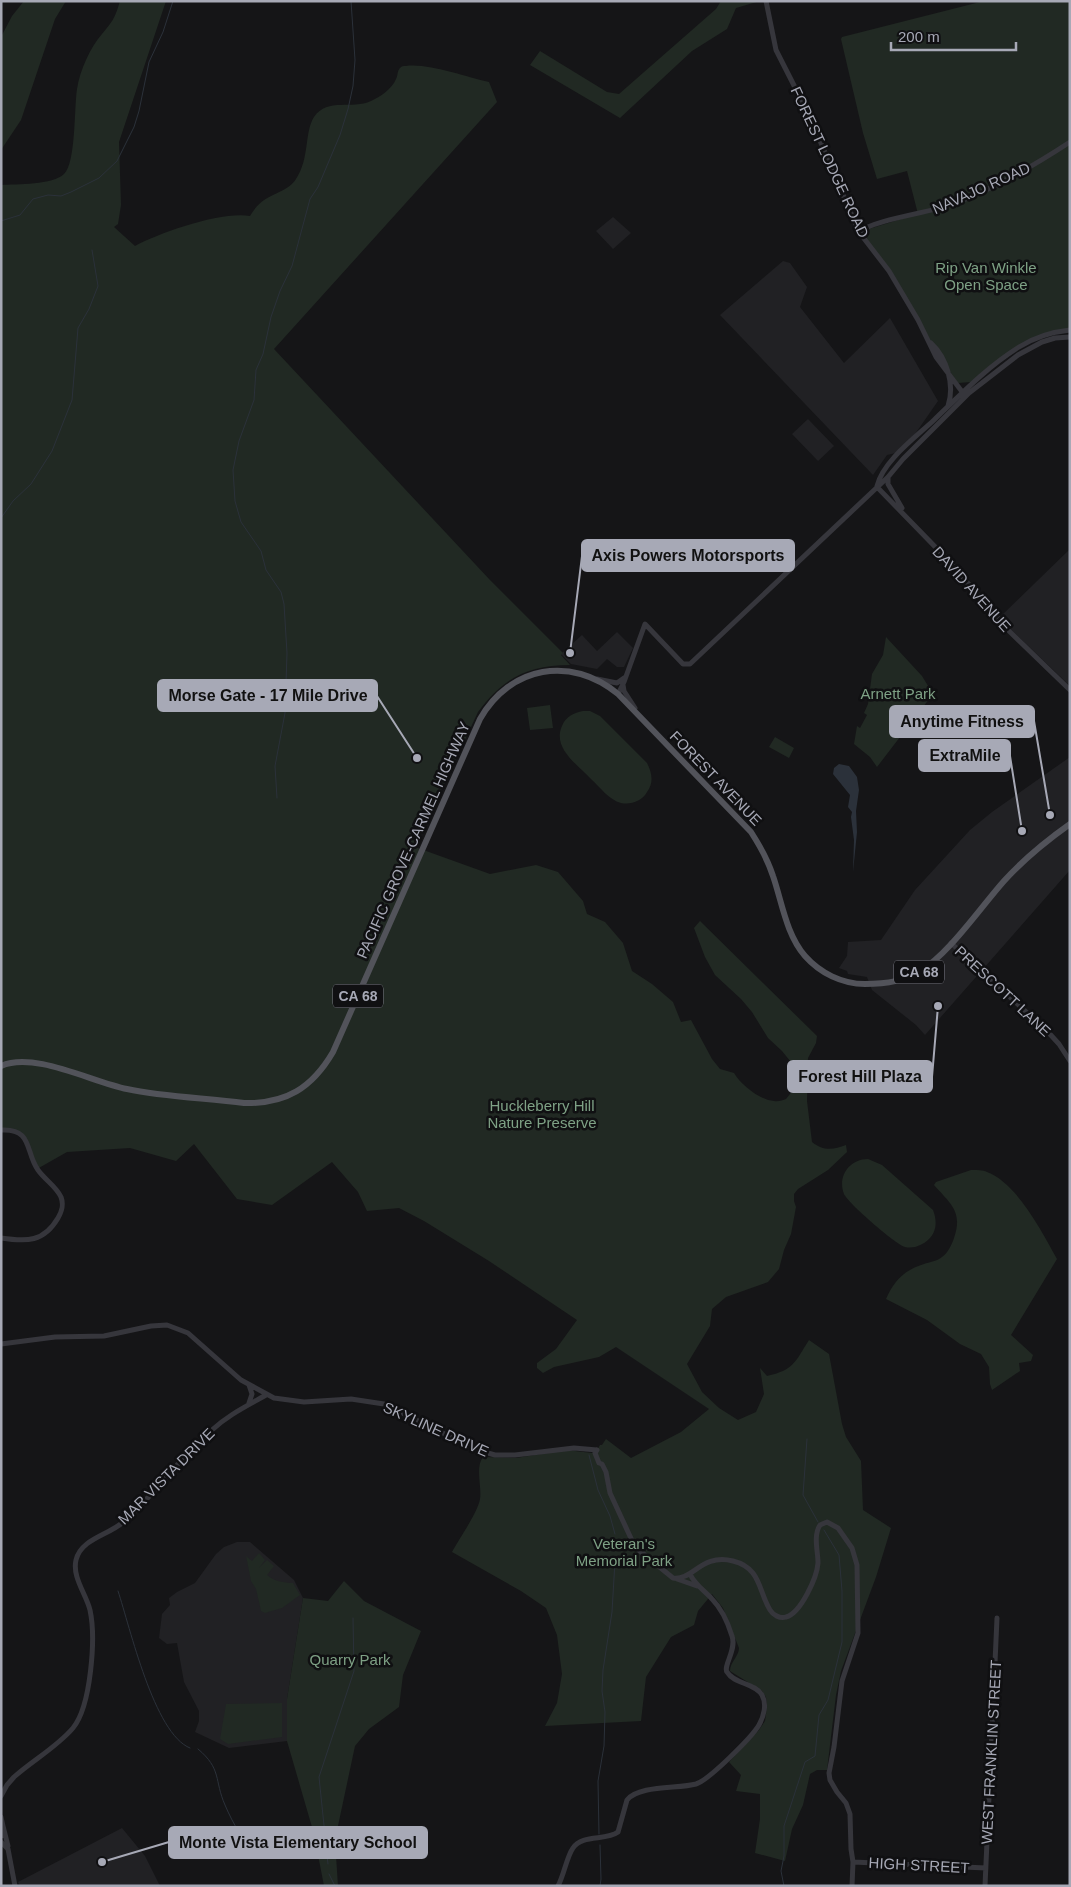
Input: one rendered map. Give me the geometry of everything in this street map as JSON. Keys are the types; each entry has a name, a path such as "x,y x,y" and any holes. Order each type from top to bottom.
{"main road":[{"name":"PACIFIC GROVE-CARMEL HIGHWAY","path":"1,1066 10,1062 29,1061 126,1089 244,1103 283,1098 308,1084 324,1067 333,1052 449,788 486,709 502,691 526,677 552,671 577,672"},
{"name":"FOREST AVENUE","path":"577,672 597,679 618,694 751,832 761,846 768,862 794,939 804,955 816,967 835,978 849,983 875,984 896,982 918,973 951,944 991,895 1026,858 1070,824"}],"street":[{"name":"FOREST LODGE ROAD","path":"766,1 776,50 809,115 859,232 889,272 918,320 936,357 962,393"},
{"name":"NAVAJO ROAD","path":"859,232 875,224 930,211 953,203 1023,171 1070,142"},
{"path":"877,486 894,458 981,375 1018,348 1045,334 1070,330"},
{"path":"618,694 645,624 683,664 692,663 888,477 903,459 969,393 1018,355 1042,342 1070,337"},
{"path":"946,370 950,390 947,407"},
{"path":"888,477 888,484 905,516"},
{"name":"DAVID AVENUE","path":"877,486 947,559 1008,630 1070,690"},
{"path":"597,679 617,683 625,679"},
{"path":"625,679 624,691 643,720"},
{"name":"PRESCOTT LANE","path":"951,944 1055,1039 1070,1061"},
{"path":"1,1130 12,1130 23,1136 37,1169 58,1192 62,1198 63,1207 50,1231 40,1237 17,1240 1,1238"},
{"name":"SKYLINE DRIVE","path":"1,1344 55,1337 104,1336 151,1326 168,1325 181,1329 193,1336 248,1385 274,1398 304,1402 351,1399 384,1404 477,1450 495,1455 515,1455 574,1448 597,1450 596,1458 606,1472 610,1493 635,1547 655,1562 669,1576 697,1585"},
{"path":"248,1385 252,1394 248,1405"},
{"name":"MAR VISTA DRIVE","path":"1,1796 14,1777 73,1728 83,1709 92,1658 93,1639 88,1603 75,1570 78,1554 86,1544 122,1523 207,1434 230,1416 266,1395"},
{"path":"248,1405 274,1398"},
{"path":"677,1579 690,1574 704,1562 712,1560 727,1560 741,1564 759,1580 773,1613 778,1617 786,1618 794,1614 799,1607 816,1575 818,1562 817,1531 820,1525 826,1522 833,1524 849,1543 856,1561 858,1633 842,1681 834,1747 829,1769 830,1780 846,1803 850,1814 853,1862 852,1886"},
{"path":"696,1568 697,1585"},
{"path":"558,1886 573,1847 581,1842 607,1837 618,1832 626,1800 630,1796 644,1791 699,1783 717,1770 754,1732 760,1723 764,1710 763,1698 757,1690 731,1676 727,1671 726,1668 734,1646 732,1637 719,1607 697,1585 690,1574"},
{"name":"WEST FRANKLIN STREET","path":"985,1886 997,1618"},
{"path":"1,1817 15,1886"},
{"path":"1,1836 3,1826"},
{"path":"1,1842 8,1849"},
{"name":"HIGH STREET","path":"853,1862 986,1868"}],"shaded area":[{"path":"613,217 631,233 613,249 596,231"},
{"path":"783,261 790,263 807,287 800,307 844,363 890,318 938,401 906,447 900,452 887,455 873,475 720,315"},
{"path":"808,419 834,446 818,461 792,434"},
{"path":"1070,549 1070,686 999,618"},
{"path":"617,632 633,648 624,667 617,667 607,659 597,669 571,664 561,654 582,635 597,651"},
{"path":"1070,757 1070,870 925,1035 916,1025 872,990 867,977 848,974 847,971 839,968 847,956 848,942 881,940 915,890 970,830 992,812"},
{"path":"839,764 849,766 857,777 859,790 853,872 854,840 852,812 848,807 850,795 833,774 834,768"},
{"path":"237,1542 250,1542 294,1580 303,1598 287,1699 287,1741 229,1748 195,1732 199,1721 199,1711 184,1682 177,1643 167,1644 159,1638 162,1614 170,1605 169,1598 195,1583 216,1554 224,1547"},
{"path":"122,1828 145,1856 160,1886 20,1886 18,1882"}],"green space":[{"path":"24,1 66,1 55,19 21,120 1,150 1,37 12,16"},
{"path":"120,1 166,1 119,142 121,205 118,224 114,227 135,246 146,240 192,224 238,215 250,216 262,202 286,188 296,179 303,163 311,123 320,111 326,107 364,103 374,99 392,86 402,66 436,68 489,82 497,102 274,349 490,580 563,653 561,655 570,665 529,671 507,682 487,700 478,712 415,847 490,874 536,865 558,872 583,901 587,914 605,922 623,943 632,971 652,984 673,1002 681,1022 691,1020 712,1059 720,1069 734,1073 746,1087 763,1098 776,1101 786,1099 794,1089 799,1072 782,1051 768,1038 752,1012 741,999 715,975 705,957 694,928 700,921 817,1036 816,1043 808,1058 807,1101 812,1142 828,1149 846,1145 847,1152 828,1170 798,1189 794,1194 796,1207 791,1234 779,1269 768,1282 726,1297 712,1309 710,1326 687,1364 702,1392 719,1408 738,1420 756,1412 764,1394 760,1368 767,1376 783,1371 793,1364 809,1340 829,1354 842,1424 846,1437 861,1461 863,1510 891,1528 876,1577 841,1671 836,1695 827,1770 817,1770 810,1774 803,1805 792,1829 785,1861 755,1853 760,1819 760,1794 736,1791 741,1775 729,1762 765,1721 766,1697 762,1691 730,1671 739,1648 723,1608 712,1594 698,1611 694,1625 671,1637 646,1677 641,1721 545,1726 557,1703 562,1674 557,1635 546,1608 521,1591 452,1552 479,1504 479,1466 483,1457 516,1458 566,1450 592,1453 606,1439 631,1458 681,1432 709,1409 616,1347 599,1357 554,1367 543,1373 537,1368 537,1363 556,1349 577,1320 489,1261 399,1208 367,1211 358,1192 332,1162 272,1205 237,1199 194,1144 176,1161 130,1148 67,1152 37,1169 23,1136 1,1130 1,185 52,180 59,178 68,168 73,147 77,89 80,74 93,46 109,26 117,12"},
{"path":"721,1 760,1 736,8 727,29 692,51 620,118 530,65 540,51 607,92 619,94 716,9"},
{"name":"Rip Van Winkle Open Space","path":"984,1 1070,1 1070,330 1031,341 971,382 958,383 929,341 889,271 859,232 918,214 907,171 877,179 863,133 841,39 842,37"},
{"name":"Arnett Park","path":"886,637 922,676 933,694 877,767 870,757 854,744 857,726 860,728 867,715 864,713 868,704 872,674 883,655"},
{"path":"550,705 553,728 530,730 527,708"},
{"path":"583,711 590,711 600,716 647,763 651,774 651,785 645,795 639,800 632,803 621,803 613,799 573,762 563,749 560,742 562,726 571,716"},
{"path":"775,737 794,748 789,758 769,747"},
{"path":"868,1159 882,1165 933,1210 936,1221 935,1229 932,1236 924,1243 918,1246 905,1247 882,1231 847,1199 842,1187 844,1175 851,1165"},
{"path":"971,1170 987,1172 1008,1186 1028,1210 1057,1259 1011,1335 1033,1355 1031,1361 1019,1363 1020,1371 992,1390 989,1367 981,1354 960,1344 927,1320 886,1299 892,1287 905,1273 917,1266 938,1260 948,1251 956,1229 956,1215 950,1203 934,1185 936,1182"},
{"path":"259,1553 265,1560 259,1568 267,1560 274,1566 267,1575 272,1579 293,1583 300,1595 282,1608 265,1613 261,1611 256,1589 251,1581 246,1556 252,1561"},
{"name":"Quarry Park","path":"344,1581 364,1601 421,1631 403,1675 399,1707 369,1729 355,1746 335,1840 338,1886 324,1886 314,1834 287,1741 287,1699 303,1598 328,1601"},
{"path":"282,1703 282,1737 228,1744 220,1739 226,1704"}],"waterway":[{"path":"1,221 20,215 33,199 48,195 61,196 99,178 117,161 134,127 149,62 163,32 173,1"},
{"path":"277,798 275,766 285,713 287,653 284,604 281,592 266,570 261,551 241,522 235,501 233,470 239,441 254,400 256,370 263,354 271,317 280,291 292,266 310,199 318,187 340,135 348,109 353,86 355,60 351,1"},
{"path":"1,518 13,501 31,484 52,451 72,400 78,328 89,309 98,286 92,250"},
{"path":"807,1439 803,1495 818,1522"},
{"path":"589,1455 598,1490 610,1516 615,1534"},
{"path":"784,1886 781,1871 784,1856 784,1826 805,1762 815,1756 819,1715 828,1700 842,1642 842,1591 839,1555 824,1530"},
{"path":"599,1834 598,1781 604,1746 605,1712 602,1691 603,1670 612,1612 615,1561"},
{"path":"118,1591 145,1678 155,1702 165,1723 177,1739 190,1748"},
{"path":"328,1864 319,1777 354,1671 353,1618"},
{"path":"198,1749 211,1763 225,1805 244,1839 258,1858"},
{"path":"600,1845 600,1886"},
{"path":"329,1874 335,1886"}],"place":[{"name":"Axis Powers Motorsports","path":"570,653"},
{"name":"Morse Gate - 17 Mile Drive","path":"417,758"},
{"name":"Anytime Fitness","path":"1050,815"},
{"name":"ExtraMile","path":"1022,831"},
{"name":"Forest Hill Plaza","path":"938,1006"},
{"name":"Monte Vista Elementary School","path":"102,1862"}],"park label":[{"name":"Huckleberry Hill Nature Preserve","path":"542,1114"},
{"name":"Veteran's Memorial Park","path":"624,1552"}]}
